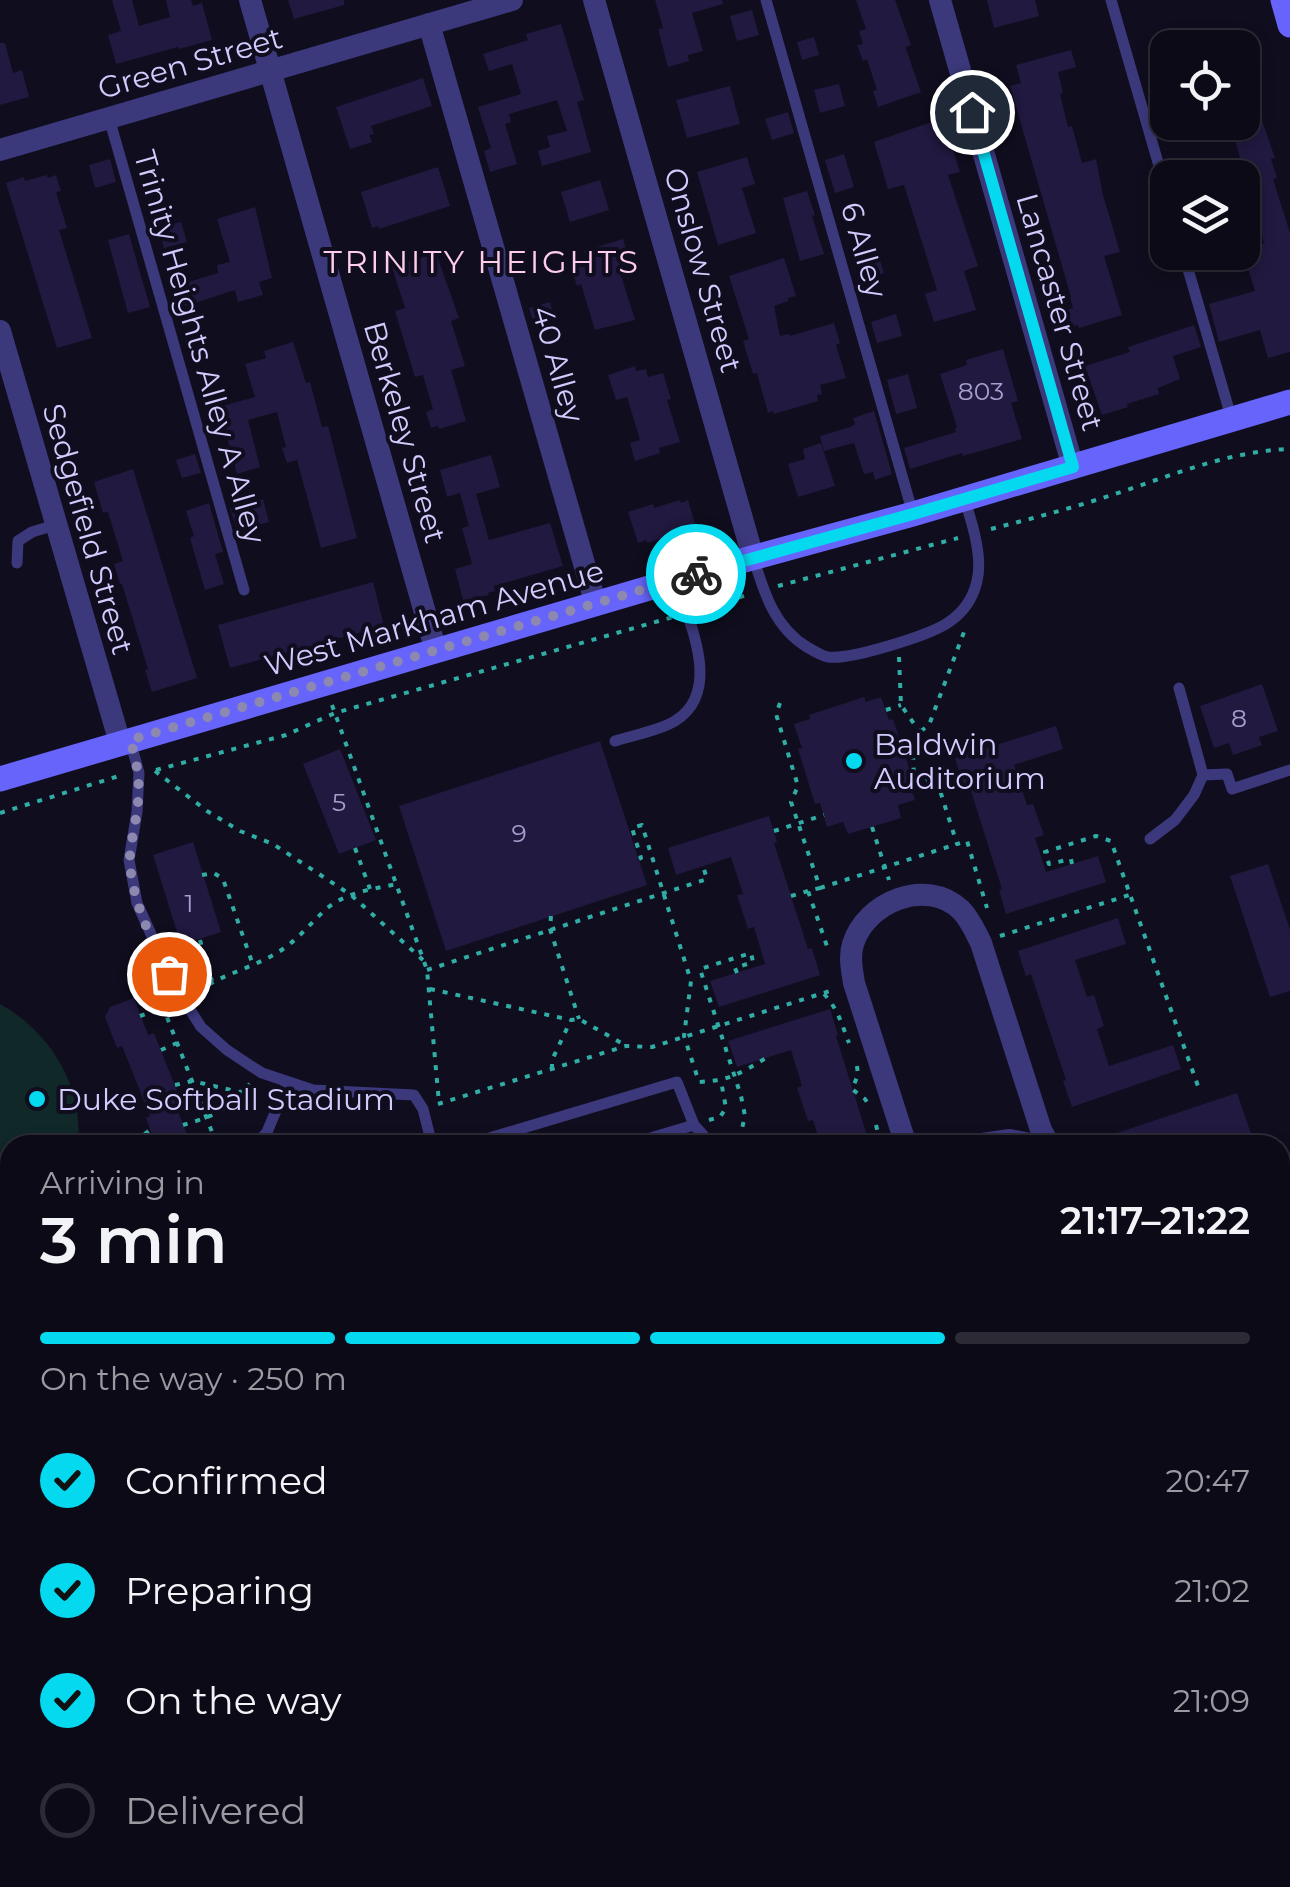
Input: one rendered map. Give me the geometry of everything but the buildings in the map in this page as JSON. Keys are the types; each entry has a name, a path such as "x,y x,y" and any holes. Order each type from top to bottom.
{"street":[{"name":"Berkeley Street","path":"250,0 436,650"},
{"name":"Green Street","path":"0,150 512,0"},
{"name":"Onslow Street","path":"594,0 753,557"},
{"name":"Lancaster Street","path":"940,0 1073,467"},
{"path":"1283,0 1290,25"},
{"name":"40 Alley","path":"429,24 596,605"},
{"name":"Sedgefield Street","path":"0,331 55,525 125,742"},
{"name":"West Markham Avenue","path":"0,779 1290,402"},
{"path":"903,1135 854,983 852,948 858,933 878,908 896,899 920,895 950,902 972,924 1044,1135"}],"lane":[{"name":"6 Alley","path":"766,0 913,514"},
{"path":"1111,0 1157,160"},
{"name":"Trinity Heights Alley A Alley","path":"109,118 244,590"},
{"path":"1188,270 1232,420"},
{"path":"753,557 774,615 788,633 827,657 869,651 946,624 968,606 978,579 975,534 964,498"},
{"path":"17,563 18,540 55,525"},
{"path":"615,742 672,723 689,709 696,694 700,660 676,580"},
{"path":"1150,839 1175,820 1203,775 1179,688"},
{"path":"125,742 140,772 129,860 137,903 154,944 201,1026 227,1050 262,1073 288,1082 314,1090 414,1095 423,1109 430,1135"},
{"path":"1203,775 1227,774 1232,789 1290,770"},
{"path":"268,1135 288,1082"},
{"path":"499,1135 677,1082 694,1124 703,1135"},
{"path":"658,1135 694,1124"}],"path":[{"path":"424,962 351,895 273,844 240,831 207,810 155,770 286,735 335,713 764,590 1094,501 1235,457 1290,449"},
{"path":"919,732 929,725 964,632"},
{"path":"898,642 902,705 919,732 912,756 913,785 959,771"},
{"path":"324,684 427,970 440,1103"},
{"path":"780,703 776,714 798,786 792,802 820,888"},
{"path":"886,710 902,705"},
{"path":"0,812 140,772"},
{"path":"936,778 957,844"},
{"path":"774,831 824,815"},
{"path":"639,859 632,828 642,825 691,981 684,1036 699,1082 735,1077 766,1058"},
{"path":"872,827 896,899"},
{"path":"1072,864 1071,859 1050,864 1045,852 1096,836 1111,841 1198,1089"},
{"path":"791,896 967,841 990,918"},
{"path":"355,848 370,889"},
{"path":"427,970 708,879 703,866"},
{"path":"202,874 214,873 223,879 253,965"},
{"path":"140,1016 184,1000 212,981 282,950 326,909 351,895 397,884"},
{"path":"808,891 830,955"},
{"path":"981,943 1129,895"},
{"path":"551,916 550,929 579,1019"},
{"path":"200,940 212,981"},
{"path":"737,973 736,968 754,962 751,954 700,969 745,1116 740,1135"},
{"path":"133,980 156,995 163,1007 213,1135"},
{"path":"423,1109 626,1046 652,1047 854,983"},
{"path":"430,989 579,1019 626,1046"},
{"path":"823,993 833,1004 856,1056 858,1076 852,1089 865,1099 879,1135"},
{"path":"552,1069 552,1060 571,1020"},
{"path":"161,1050 177,1043"},
{"path":"183,1125 227,1106 262,1073"},
{"path":"175,1086 192,1081 240,1092"},
{"path":"694,1124 720,1117 726,1108 720,1081"},
{"path":"143,1135 150,1130"}],"green space":[{"name":"Duke Softball Stadium","path":"0,1004 34,1030 60,1063 75,1102 78,1135 0,1135"}],"way so far":[{"path":"169,974 137,903 129,860 140,772 130,740 696,574"}],"place":[{"name":"Baldwin Auditorium","path":"854,761"},
{"name":"Duke Softball Stadium","path":"37,1099"}],"district":[{"name":"TRINITY HEIGHTS","path":"482,261"}],"route":[{"path":"696,574 1073,467 972,112"}]}
